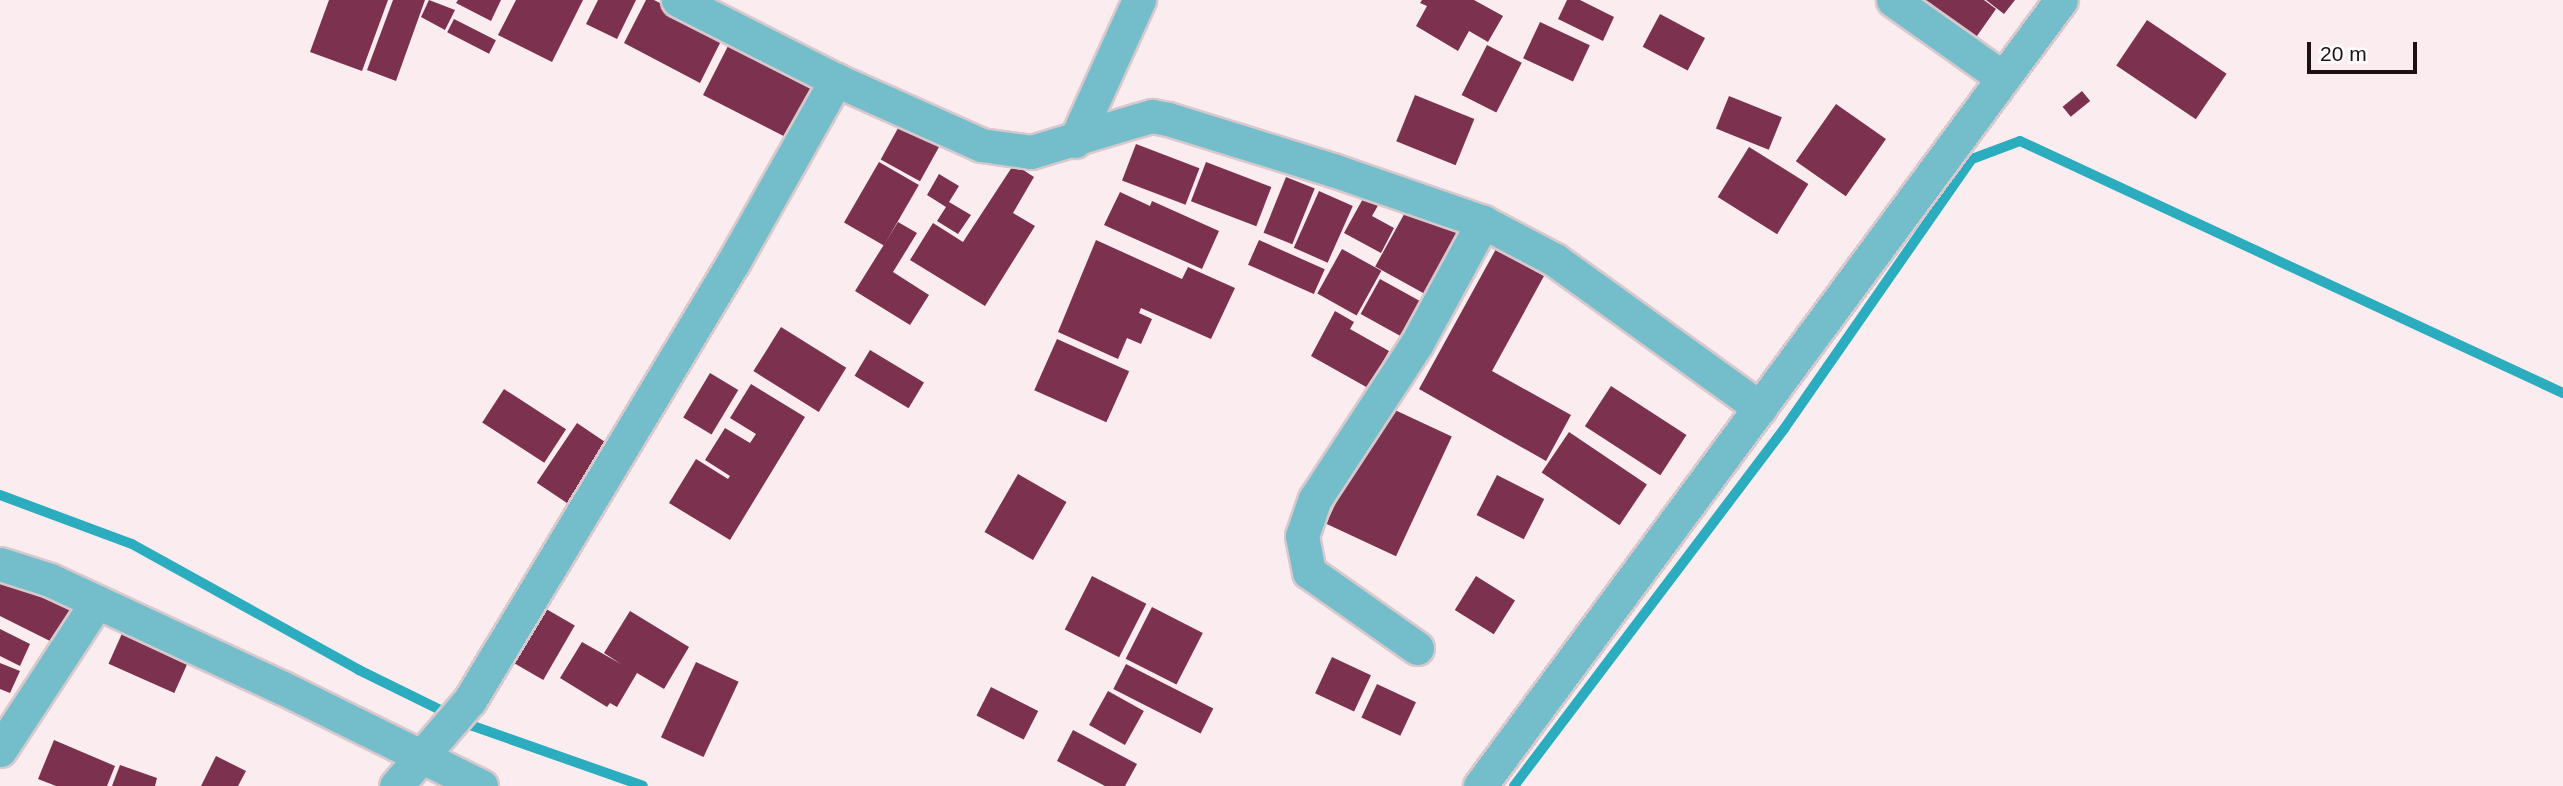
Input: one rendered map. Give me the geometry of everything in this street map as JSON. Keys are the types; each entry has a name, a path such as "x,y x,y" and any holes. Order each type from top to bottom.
{"street":[{"path":"678,0 836,80 981,145 1031,152 1138,120 1152,117 1168,119 1333,170 1483,222 1555,260 1760,408"},
{"path":"1075,141 1139,0"},
{"path":"1893,0 2003,78"},
{"path":"1480,786 2062,0"},
{"path":"396,786 470,700 734,261 836,80"},
{"path":"1417,648 1309,572 1302,536 1315,499 1417,343 1483,222"},
{"path":"0,564 50,580 425,752 481,786"},
{"path":"0,750 97,602"}],"building":[{"path":"329,0 388,0 362,71 310,52"},
{"path":"393,0 425,0 396,81 367,70"},
{"path":"429,0 455,10 445,30 421,17"},
{"path":"458,0 501,0 491,21 456,3"},
{"path":"516,0 583,0 552,62 498,35"},
{"path":"598,0 636,0 617,39 586,24"},
{"path":"646,0 654,0 724,35 700,83 624,43"},
{"path":"1422,0 1474,0 1503,16 1488,42 1469,31 1458,51 1416,26 1427,6 1420,3"},
{"path":"1567,0 1580,0 1614,17 1603,41 1558,19"},
{"path":"1915,0 1984,0 1996,9 1972,43"},
{"path":"1986,0 2015,0 2004,14"},
{"path":"1660,14 1705,38 1688,71 1643,47"},
{"path":"454,19 496,40 489,54 447,32"},
{"path":"2147,20 2227,74 2196,119 2116,66"},
{"path":"1540,22 1590,45 1573,81 1523,58"},
{"path":"1487,45 1522,63 1496,113 1462,95"},
{"path":"728,46 820,93 795,142 703,95"},
{"path":"2082,91 2090,101 2071,117 2063,107"},
{"path":"1415,95 1474,119 1456,165 1396,141"},
{"path":"1729,96 1782,117 1769,150 1716,128"},
{"path":"1836,104 1886,139 1846,196 1796,161"},
{"path":"902,121 941,143 920,181 881,159"},
{"path":"1136,144 1199,168 1186,205 1122,180"},
{"path":"1749,147 1808,184 1777,234 1718,197"},
{"path":"879,162 919,185 884,246 844,223"},
{"path":"1206,162 1271,187 1256,226 1191,201"},
{"path":"1014,164 1034,177 1013,213 1035,226 985,306 910,260 933,223 963,242"},
{"path":"939,174 959,186 949,202 971,215 958,234 937,221 946,207 927,195"},
{"path":"1286,177 1315,189 1292,244 1264,233"},
{"path":"1370,186 1384,195 1372,216 1394,228 1381,253 1344,233"},
{"path":"1319,191 1353,206 1328,263 1294,248"},
{"path":"1120,192 1150,206 1152,201 1219,231 1202,269 1104,225"},
{"path":"1412,200 1463,228 1426,295 1375,266"},
{"path":"898,222 917,233 893,272 929,295 910,325 855,291"},
{"path":"1096,240 1182,279 1188,267 1235,288 1211,339 1141,308 1139,313 1152,319 1141,344 1127,338 1118,359 1058,332"},
{"path":"1259,240 1325,269 1314,294 1248,265"},
{"path":"1342,249 1381,271 1357,315 1317,294"},
{"path":"1496,249 1544,276 1492,371 1571,415 1546,461 1419,389"},
{"path":"1380,279 1431,307 1411,342 1361,314"},
{"path":"1335,311 1354,322 1350,329 1389,351 1368,388 1311,356"},
{"path":"781,327 846,368 819,412 753,371"},
{"path":"1057,339 1129,371 1106,422 1034,390"},
{"path":"870,350 924,382 909,408 855,376"},
{"path":"710,373 738,390 712,435 683,418"},
{"path":"751,384 805,417 730,540 669,503 696,459 728,479 730,476 705,460 725,428 750,443 756,434 730,418"},
{"path":"1611,386 1686,435 1660,475 1585,426"},
{"path":"504,389 566,429 544,463 482,423"},
{"path":"1382,404 1452,437 1396,556 1326,524"},
{"path":"577,423 614,448 574,508 537,483"},
{"path":"1569,432 1647,485 1620,525 1542,473"},
{"path":"1018,474 1066,502 1033,560 984,532"},
{"path":"1497,475 1544,499 1524,539 1477,515"},
{"path":"0,569 73,605 54,643 0,616"},
{"path":"1092,576 1146,604 1119,657 1065,629"},
{"path":"1476,576 1515,600 1494,634 1455,610"},
{"path":"541,606 575,626 543,680 510,661"},
{"path":"1152,607 1203,633 1176,685 1126,659"},
{"path":"630,611 689,647 664,689 637,673 617,707 610,703 607,707 560,678 582,642 621,664 604,653"},
{"path":"0,629 30,644 20,666 0,656"},
{"path":"124,629 190,658 174,693 109,664"},
{"path":"1332,657 1371,675 1354,711 1315,693"},
{"path":"696,662 739,682 704,757 661,737"},
{"path":"0,663 20,671 10,693 0,689"},
{"path":"1126,664 1213,708 1201,733 1113,689"},
{"path":"1377,684 1416,702 1400,736 1361,718"},
{"path":"991,687 1038,711 1024,740 976,716"},
{"path":"1108,691 1144,711 1125,745 1089,725"},
{"path":"1073,730 1137,764 1125,786 1105,786 1057,761"},
{"path":"54,740 115,766 107,786 56,786 38,779"},
{"path":"216,756 246,771 238,786 201,786"},
{"path":"120,765 157,778 155,786 112,786"}],"waterway":[{"path":"1514,786 1784,429 1972,159 2020,141 2563,393"},
{"path":"0,495 132,544 359,670 473,726 643,786"}]}
